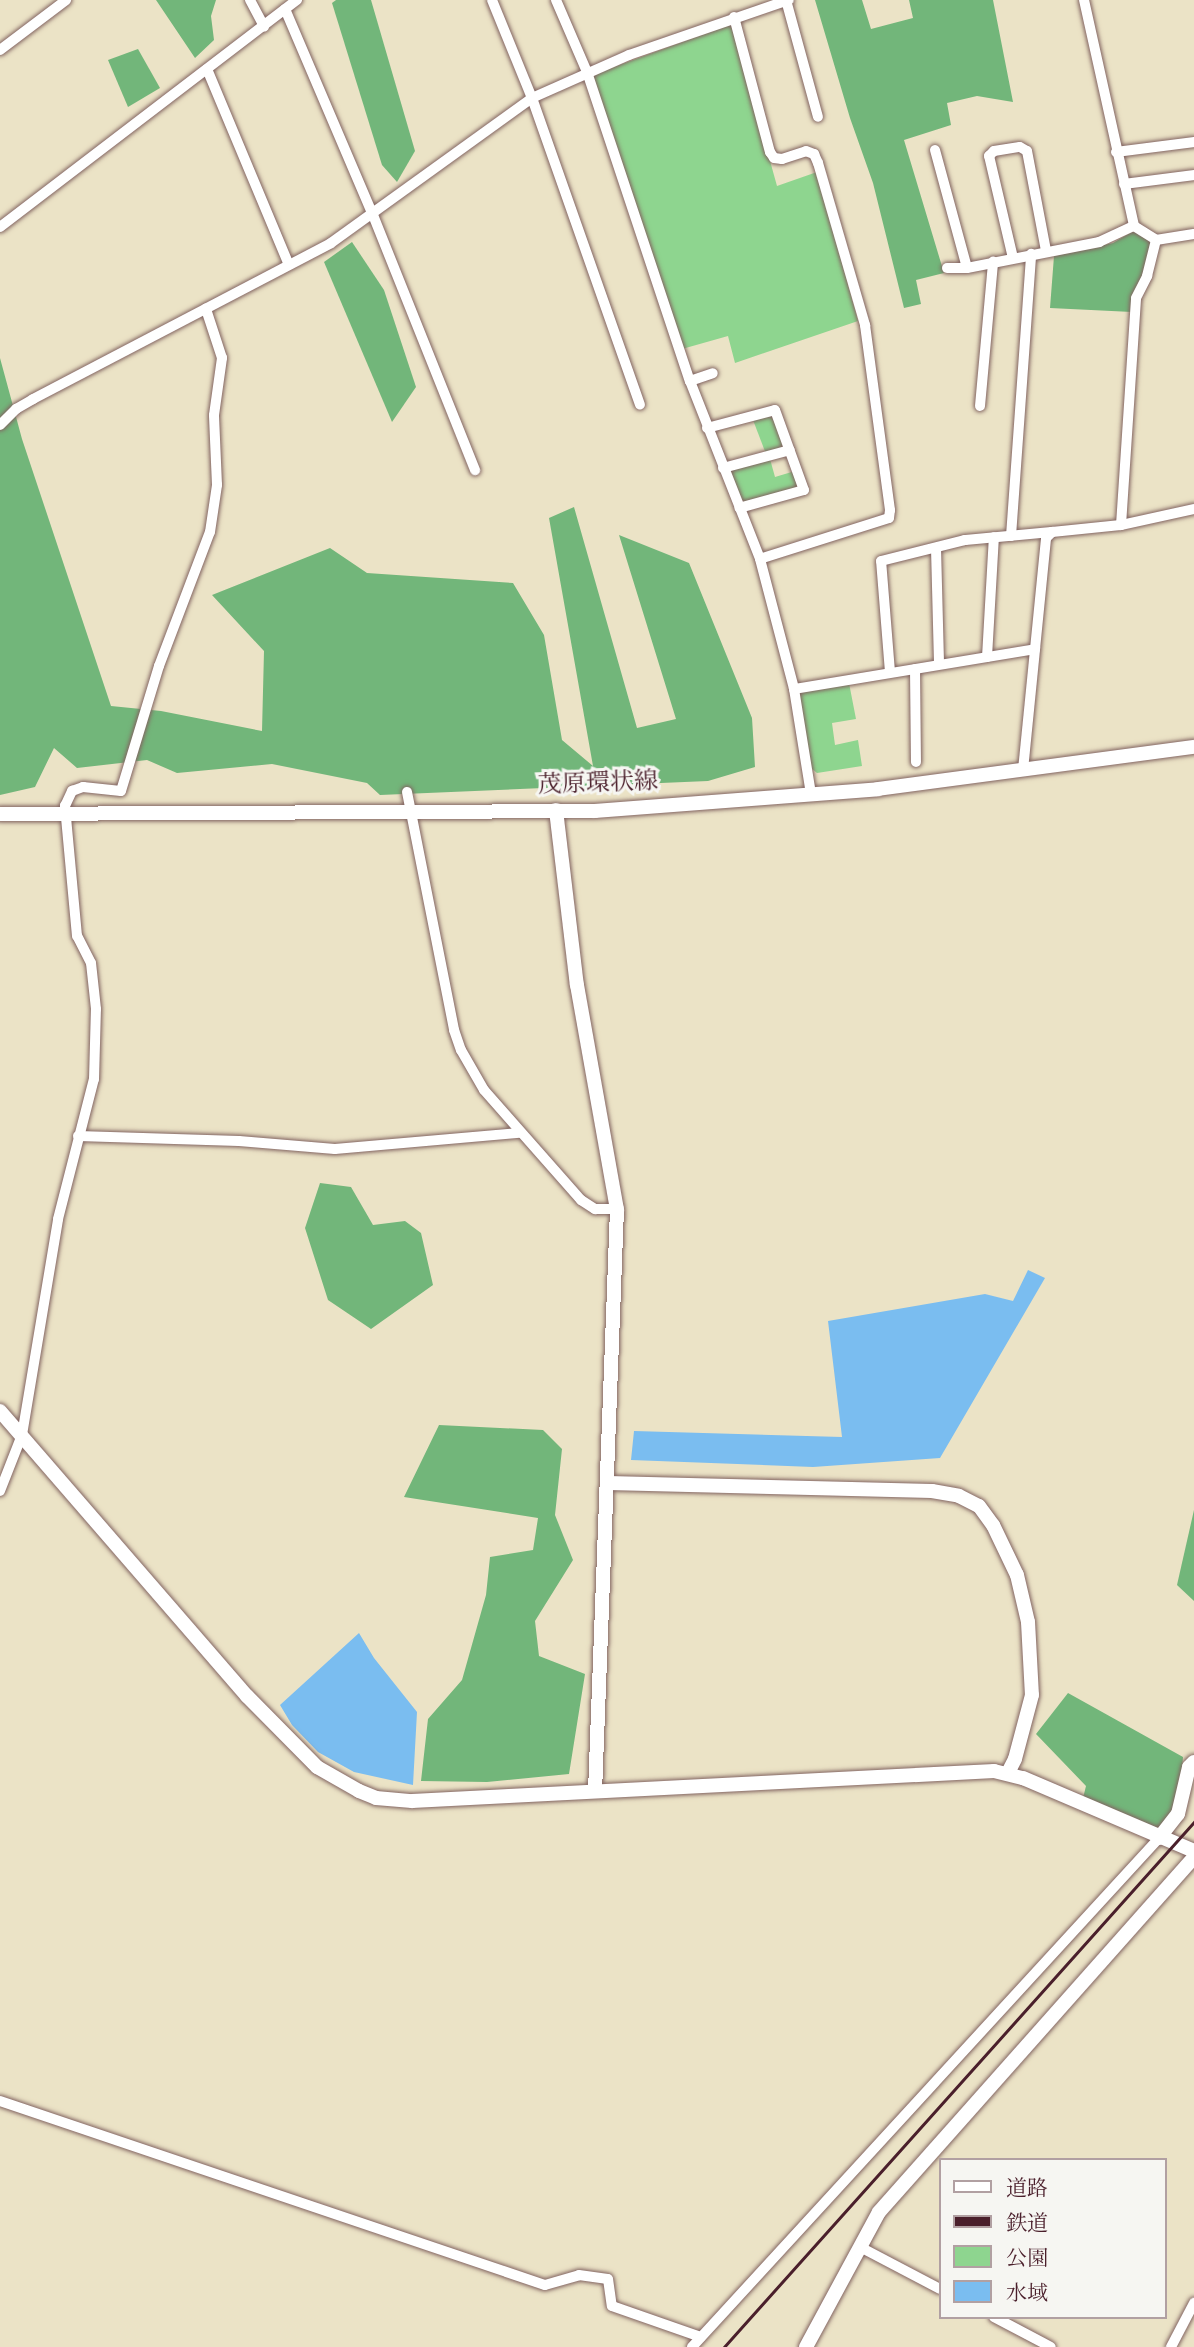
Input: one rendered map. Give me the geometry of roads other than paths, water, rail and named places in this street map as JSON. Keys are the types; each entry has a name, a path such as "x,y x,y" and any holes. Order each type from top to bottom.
{"street":[{"path":"0,50 66,0"},
{"path":"250,0 264,26"},
{"path":"0,227 297,0"},
{"path":"492,0 532,99 640,405"},
{"path":"556,0 587,72 690,381 760,559 794,690 811,794"},
{"path":"0,425 16,409 33,399 331,243 532,99 587,72 734,16 787,0 818,117"},
{"path":"1084,0 1134,226 1156,240 1194,234"},
{"path":"285,9 373,215 475,470"},
{"path":"734,16 770,152 774,158 782,159 806,151 814,155 818,163 864,325 890,510 889,518 760,559"},
{"path":"208,69 289,265"},
{"path":"1116,152 1194,142"},
{"path":"1013,258 989,156 994,152 1020,147 1027,151 1046,251"},
{"path":"935,150 967,268"},
{"path":"1124,184 1194,175"},
{"path":"947,268 967,268 1099,242 1134,226"},
{"path":"1121,525 1136,298 1147,275 1156,240"},
{"path":"1011,536 1031,254"},
{"path":"980,406 993,262"},
{"path":"0,1492 22,1435 58,1219 94,1079 96,1009 91,963 77,936 65,806 72,791 83,787 121,791 159,666 210,532 217,485 214,415 222,358 206,309"},
{"path":"690,381 713,373"},
{"path":"708,428 775,410 804,490 739,509"},
{"path":"723,468 790,450"},
{"path":"890,672 881,561 993,537 1121,525 1194,509"},
{"path":"1023,770 1046,538 1052,532"},
{"path":"987,657 993,537"},
{"path":"936,548 939,664"},
{"path":"794,690 1035,649"},
{"path":"915,670 916,762"},
{"name":"茂原環状線","path":"0,814 595,811 811,794 1194,747"},
{"path":"407,792 454,1030 461,1050 484,1090 519,1133 581,1200 595,1209 617,1209"},
{"path":"556,810 577,985 617,1209 595,1791"},
{"path":"78,1136 239,1141 335,1149 519,1133"},
{"path":"0,1411 247,1696 303,1753 333,1777 359,1791 393,1801 964,1771 1008,1773 1194,1851"},
{"path":"608,1483 932,1491 959,1496 979,1506 993,1525 1017,1576 1028,1622 1032,1695 1015,1759 1008,1773"},
{"path":"692,2347 1159,1838 1178,1814 1189,1768 1194,1762"},
{"path":"806,2347 878,2212 1194,1857"},
{"path":"0,2101 545,2285 579,2275 608,2279 612,2306 701,2337"},
{"path":"860,2247 939,2288"},
{"path":"1171,2347 1194,2303"},
{"path":"998,2319 1051,2347"}],"water":[{"path":"1028,1270 1045,1278 940,1458 813,1467 631,1460 634,1431 842,1437 828,1321 985,1294 1013,1301"},
{"path":"359,1633 374,1658 417,1712 413,1785 354,1772 318,1752 292,1725 280,1705"}],"railway":[{"path":"724,2347 1194,1822"}]}
